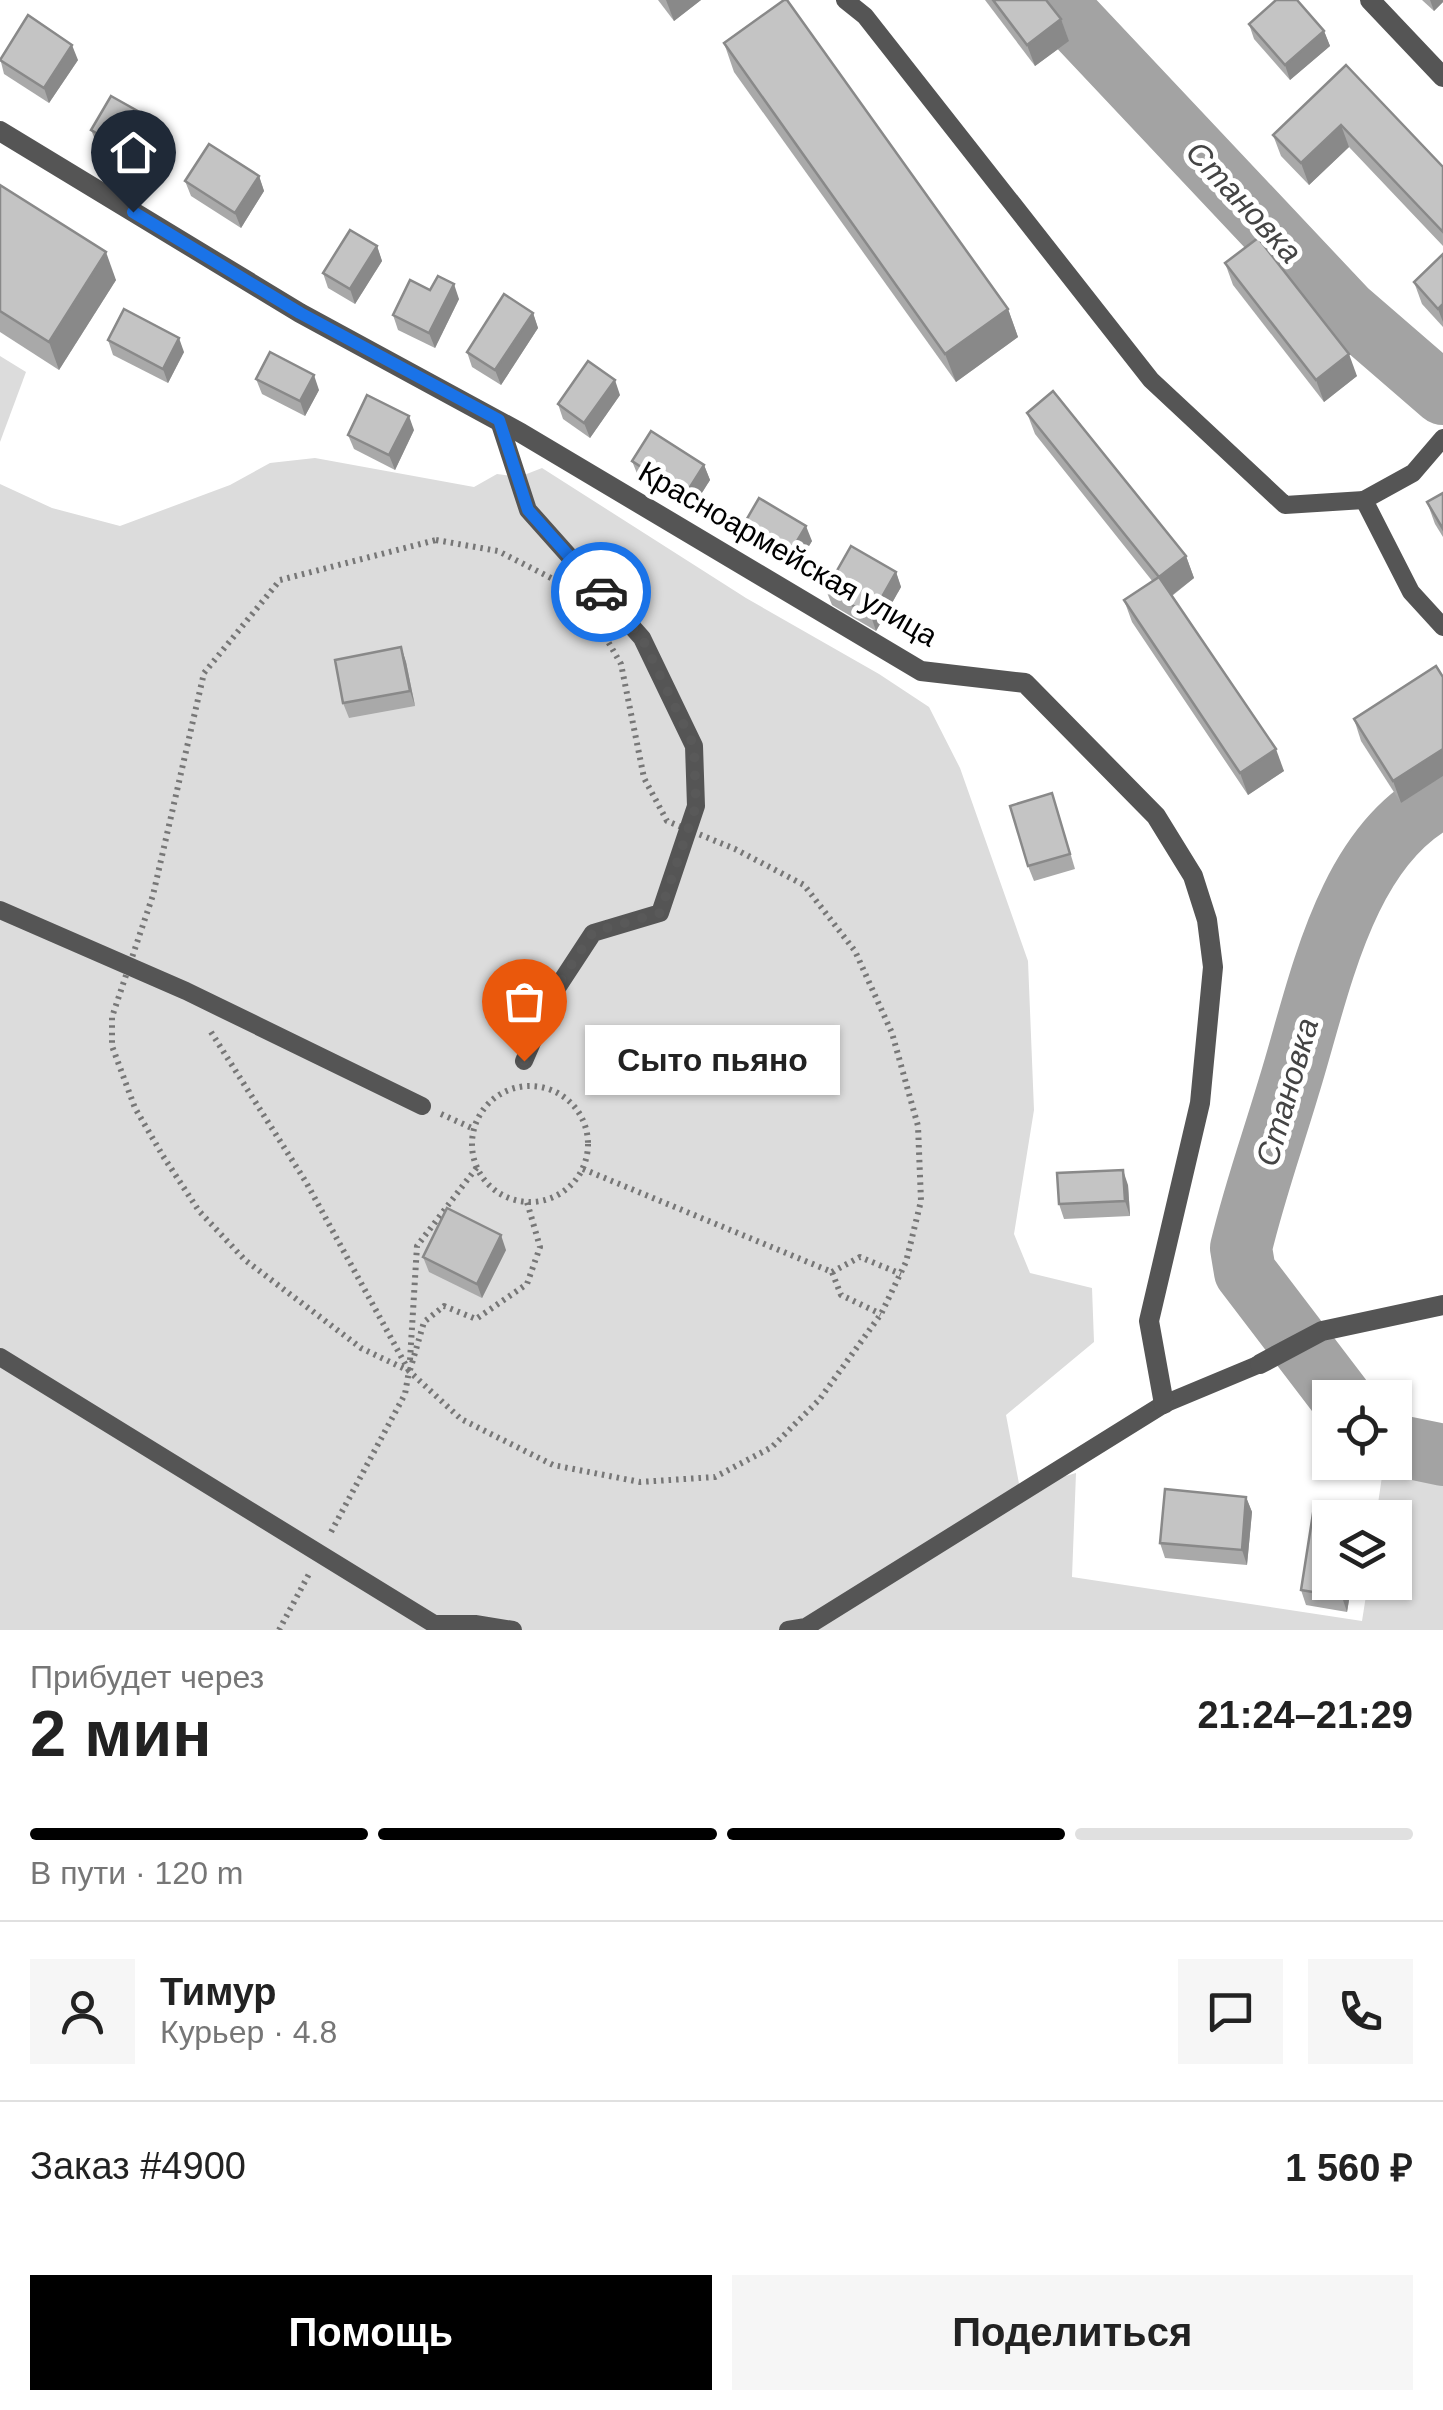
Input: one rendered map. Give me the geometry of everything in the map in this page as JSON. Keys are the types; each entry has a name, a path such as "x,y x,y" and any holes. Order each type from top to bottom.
{"street":[{"path":"1370,0 1443,77"},
{"name":"Красноармейская улица","path":"0,131 300,313 499,420 921,671 1025,683 1156,816 1193,876 1207,920 1214,967 1200,1103 1148,1320 1164,1404"},
{"path":"1260,1364 1322,1331 1443,1305"}],"lane":[{"path":"845,0 865,16 1151,380 1284,505 1364,500 1412,473 1443,438"},
{"path":"499,420 528,510 642,638 694,746 696,806 660,913 593,932 552,994 524,1061"},
{"path":"1364,500 1410,592 1443,627"},
{"path":"0,910 186,991 422,1106"},
{"path":"0,1357 434,1624 475,1624 514,1630"},
{"path":"797,1628 1164,1404 1260,1364"}],"path":[{"path":"186,991 306,1182 409,1371"},
{"path":"532,1086 550,1090 568,1099 580,1114 587,1132 588,1151 583,1169 572,1185 557,1196 527,1202 502,1195 477,1166 474,1129 482,1112 512,1089 532,1086"},
{"path":"409,1371 417,1246 477,1166"},
{"path":"583,1169 832,1272 841,1296 881,1314"},
{"path":"324,1546 404,1394 424,1322 444,1306 476,1318 528,1284 540,1248 527,1202"},
{"path":"832,1272 860,1258 901,1274"},
{"path":"279,1630 315,1562"}],"shaded area":[{"path":"0,356 26,372 0,442"},
{"path":"315,458 474,487 497,474 519,477 542,468 746,598 929,707 960,768 1028,961 1034,1110 1014,1234 1030,1273 1092,1288 1094,1342 1006,1415 1020,1489 1076,1473 1072,1577 1362,1621 1365,1600 1412,1600 1412,1500 1379,1500 1381,1480 1412,1480 1412,1449 1443,1455 1443,1630 0,1630 0,484 52,508 120,526 230,485 270,463"}],"building":[{"path":"784,0 1008,309 945,354 724,43"},
{"path":"993,0 1046,0 1061,19 1027,45"},
{"path":"1276,0 1297,0 1324,31 1285,65 1249,24"},
{"path":"28,15 72,45 44,88 0,60"},
{"path":"1346,65 1443,167 1443,232 1341,125 1301,163 1273,135"},
{"path":"111,96 159,123 140,157 91,130"},
{"path":"209,144 259,176 235,213 185,181"},
{"path":"0,185 106,252 49,342 0,311"},
{"path":"350,230 377,246 350,289 323,273"},
{"path":"1258,238 1349,354 1316,380 1225,263"},
{"path":"1443,254 1443,304 1438,309 1414,282"},
{"path":"438,276 454,284 429,333 393,315 410,280 430,290"},
{"path":"504,294 533,313 495,370 467,352"},
{"path":"124,309 179,338 163,369 108,340"},
{"path":"270,352 314,375 300,401 256,379"},
{"path":"588,361 615,380 584,423 558,404"},
{"path":"1053,391 1186,556 1159,577 1027,413"},
{"path":"367,395 409,416 389,455 348,435"},
{"path":"651,431 704,465 685,495 632,461"},
{"path":"1443,493 1443,529 1427,502"},
{"path":"759,498 806,526 787,558 741,529"},
{"path":"851,546 896,572 871,616 826,590"},
{"path":"1159,577 1276,749 1240,773 1124,600"},
{"path":"401,647 410,691 343,703 335,660"},
{"path":"1436,666 1443,677 1443,749 1393,781 1354,719"},
{"path":"1052,793 1070,854 1028,866 1010,806"},
{"path":"1123,1170 1125,1201 1059,1204 1057,1173"},
{"path":"447,1208 501,1235 477,1284 423,1257"},
{"path":"1165,1489 1246,1497 1242,1550 1160,1543"},
{"path":"1312,1520 1312,1592 1301,1590"}],"waterway":[{"name":"Становка","path":"1054,0 1347,311 1443,394"},
{"name":"Становка","path":"1327,1380 1245,1272 1241,1248 1340,924 1381,849 1409,819 1443,797"},
{"name":"Становка","path":"1412,1449 1443,1455"}],"way so far":[{"path":"524,1061 552,994 593,932 660,913 696,806 694,746 642,638 601,592"}],"place":[{"name":"Сыто пьяно","path":"524,1061"}],"route":[{"path":"133,212 300,313 499,420 528,510 601,592"}]}
